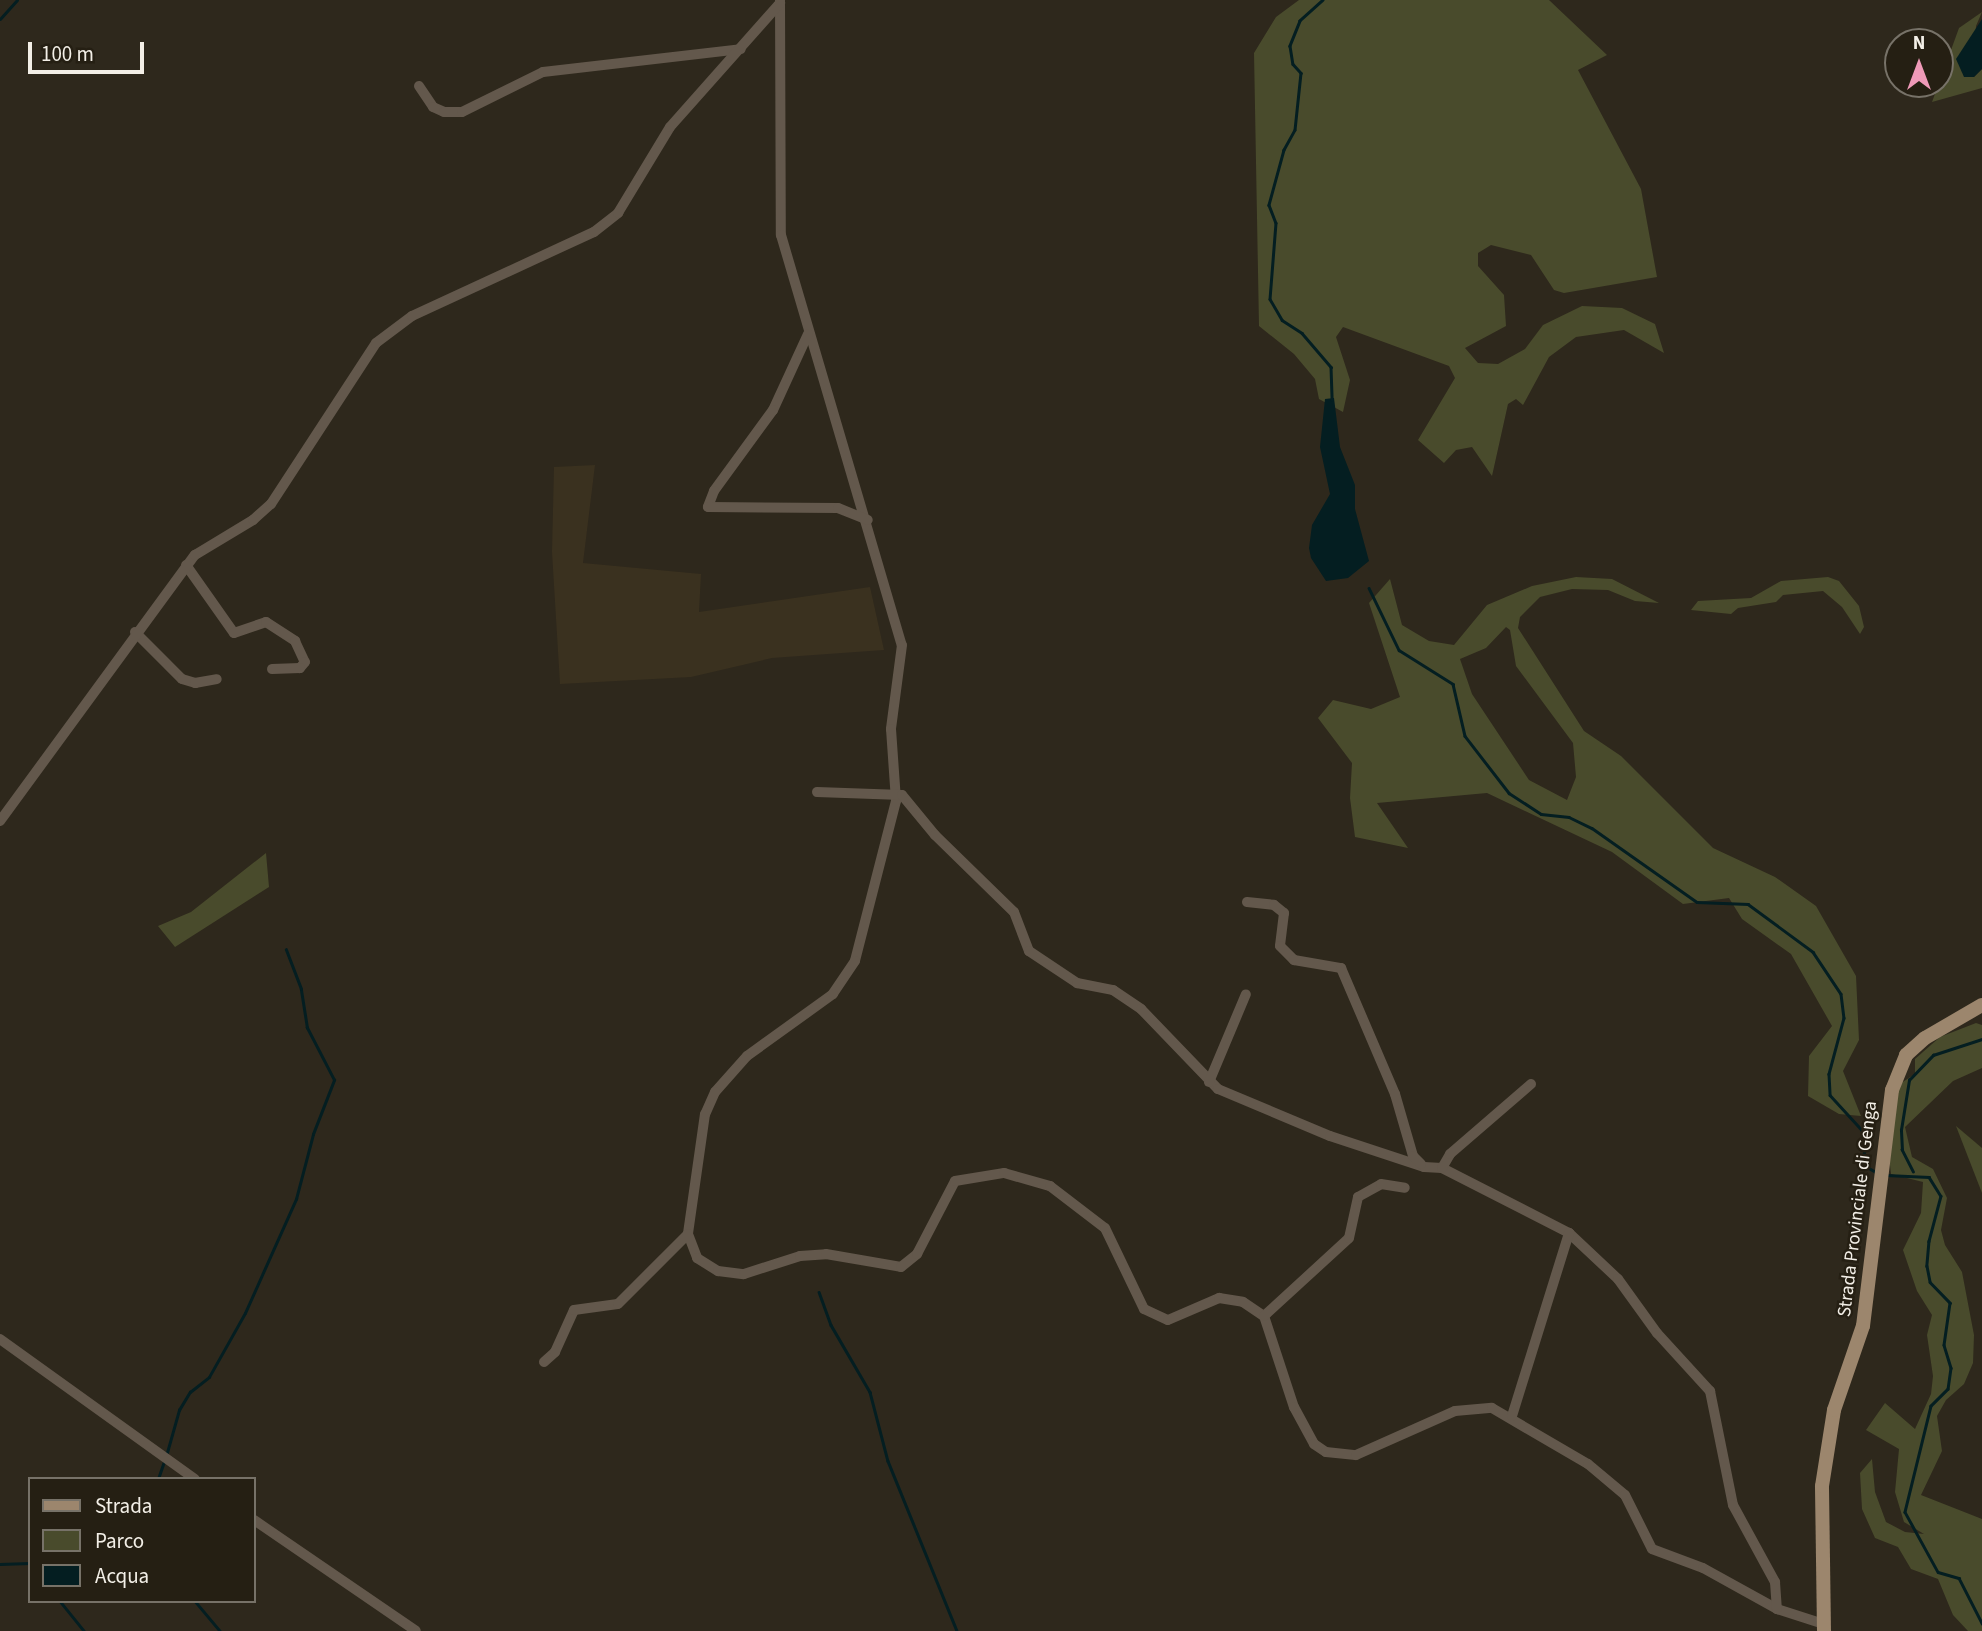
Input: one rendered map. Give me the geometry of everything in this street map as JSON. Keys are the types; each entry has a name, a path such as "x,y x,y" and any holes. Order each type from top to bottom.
{"main road":[{"name":"Strada Provinciale di Genga","path":"1824,1628 1822,1486 1834,1410 1863,1326 1892,1090 1906,1055 1925,1038 1982,1005"}],"street":[{"path":"0,821 186,565 271,504 358,366 391,330 516,264 594,232 618,213 670,127 780,2"},
{"path":"780,2 781,235 868,520 902,645 891,729 896,793 855,961 833,994 747,1056 715,1091 705,1114 688,1234 697,1258 718,1271 744,1274 800,1256 826,1254 901,1267 917,1254 955,1181 1004,1173 1049,1186 1105,1228 1143,1309 1168,1320 1219,1298 1243,1302 1264,1316 1294,1407 1314,1444 1326,1452 1356,1455 1472,1407 1492,1408 1512,1416 1588,1464 1625,1495 1653,1549 1703,1569 1777,1609 1824,1628"},
{"path":"419,86 433,107 443,112 462,112 543,72 741,49"},
{"path":"809,331 804,350 773,410 714,491 708,508 824,508 868,520"},
{"path":"186,565 234,633 266,622 295,641 305,662 300,668 272,669"},
{"path":"135,632 182,679 195,683 217,679"},
{"path":"817,792 896,793 1014,912 1029,951 1077,983 1113,990 1141,1009 1209,1082 1330,1136 1424,1167 1442,1168 1569,1233 1618,1279 1657,1334 1710,1391 1733,1505 1775,1582 1777,1609"},
{"path":"1247,902 1273,905 1284,913 1280,946 1294,960 1340,968 1395,1094 1413,1156 1424,1167"},
{"path":"1209,1082 1246,994"},
{"path":"1442,1168 1450,1154 1531,1084"},
{"path":"1264,1316 1349,1238 1358,1198 1381,1184 1405,1188"},
{"path":"1512,1416 1569,1233"},
{"path":"544,1362 555,1352 574,1310 618,1304 688,1234"},
{"path":"0,1339 192,1477"},
{"path":"256,1521 416,1631"}],"shaded area":[{"path":"595,465 583,563 701,574 699,612 870,587 884,650 772,658 691,677 560,684 552,552 554,467"}],"green space":[{"path":"1299,0 1549,0 1607,55 1578,70 1641,189 1657,277 1564,293 1554,290 1531,255 1491,245 1478,253 1478,266 1504,295 1506,326 1465,348 1478,363 1498,364 1525,349 1543,325 1582,306 1622,308 1655,324 1664,353 1624,330 1576,337 1549,357 1523,405 1516,399 1508,404 1492,476 1472,447 1456,450 1444,463 1418,440 1455,378 1449,366 1343,327 1336,337 1350,380 1343,412 1319,399 1315,379 1294,354 1259,326 1254,53 1276,17"},
{"path":"1982,12 1976,26 1974,77 1982,69 1982,88 1954,96 1954,42 1959,28"},
{"path":"1576,577 1612,579 1659,603 1635,601 1608,590 1572,589 1540,597 1520,617 1518,628 1584,731 1621,756 1713,848 1775,877 1816,906 1856,976 1859,1040 1843,1071 1861,1116 1839,1114 1808,1096 1809,1056 1832,1026 1791,954 1742,919 1729,898 1683,904 1612,852 1487,793 1377,803 1408,848 1355,837 1350,798 1352,763 1318,718 1333,700 1371,709 1400,697 1369,603 1390,579 1402,625 1429,641 1454,645 1487,605 1532,586","holes":["1506,627 1510,630 1516,666 1573,743 1576,777 1567,800 1529,780 1472,694 1460,659 1486,648"]},
{"path":"1828,577 1839,581 1859,606 1864,627 1860,634 1842,607 1823,591 1783,595 1776,602 1738,608 1731,614 1691,610 1698,601 1751,598 1781,581"},
{"path":"266,853 269,887 175,947 158,926 191,912"},
{"path":"1976,1023 1982,1025 1982,1068 1953,1081 1905,1127 1912,1157 1933,1169 1947,1198 1941,1230 1945,1245 1962,1272 1974,1335 1973,1363 1964,1384 1946,1400 1937,1416 1942,1451 1921,1495 1982,1519 1982,1631 1968,1631 1953,1615 1938,1579 1911,1569 1898,1547 1875,1538 1862,1509 1860,1473 1872,1459 1875,1492 1886,1522 1905,1532 1924,1534 1904,1522 1895,1492 1899,1449 1866,1430 1885,1403 1915,1429 1931,1394 1933,1376 1927,1335 1932,1315 1917,1291 1903,1250 1921,1213 1923,1182 1891,1174 1888,1147 1895,1087 1915,1074 1915,1059 1940,1037"},
{"path":"1956,1126 1982,1148 1982,1193"}],"water":[{"path":"1982,19 1982,69 1974,77 1964,77 1956,59"},
{"path":"1334,398 1340,447 1355,485 1355,509 1369,561 1348,578 1326,581 1311,558 1309,548 1312,525 1330,494 1320,447 1325,399"}],"waterway":[{"path":"0,19 17,0"},
{"path":"1323,0 1300,21 1290,46 1293,64 1301,73 1295,130 1284,150 1269,205 1276,223 1270,299 1282,320 1302,333 1331,367 1332,400"},
{"path":"1369,588 1399,650 1453,684 1465,736 1509,793 1541,814 1569,817 1592,828 1697,902 1748,904 1813,952 1841,994 1844,1018 1829,1074 1830,1095 1862,1130 1866,1146 1862,1164 1876,1172"},
{"path":"166,1456 179,1410 190,1392 209,1377 245,1313 296,1199 313,1134 334,1080 307,1028 301,989 286,950"},
{"path":"1913,1172 1902,1150 1901,1130 1909,1080 1933,1055 1982,1039"},
{"path":"1886,1175 1929,1177 1941,1196 1929,1241 1927,1266 1930,1282 1950,1303 1944,1345 1951,1368 1948,1389 1931,1406 1905,1512 1938,1572 1959,1578 1982,1623"},
{"path":"819,1292 831,1325 870,1392 888,1461 957,1631"},
{"path":"159,1477 164,1462"},
{"path":"0,1564 28,1563"},
{"path":"62,1603 84,1631"},
{"path":"197,1603 220,1631"}]}
